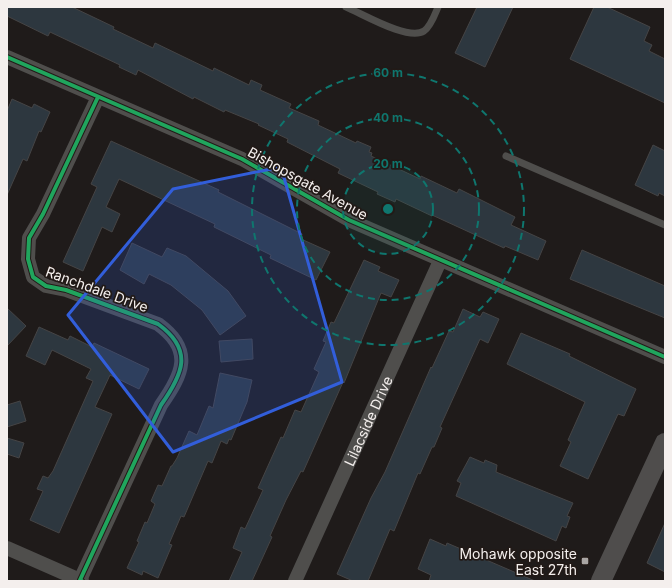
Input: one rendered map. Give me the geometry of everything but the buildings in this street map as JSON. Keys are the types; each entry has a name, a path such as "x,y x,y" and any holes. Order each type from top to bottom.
{"main road":[{"path":"601,581 665,443"}],"street":[{"name":"Bishopsgate Avenue","path":"7,57 242,159 349,220 440,261 665,357"},
{"name":"Ranchdale Drive","path":"81,580 161,405 176,383 182,365 180,349 170,332 158,324 66,290 46,286 33,277 28,259 29,238 43,214 98,97"},
{"name":"Lilacside Drive","path":"294,581 440,261"},
{"path":"7,548 81,580"}],"lane":[{"path":"346,7 409,33 424,31 428,27 438,7"},
{"path":"506,156 665,225"}],"highlighted area":[{"path":"281,167 342,382 173,452 68,315 173,189"}],"cycle path":[{"path":"7,57 242,159 349,220 665,357"},
{"path":"82,581 80,580 161,405 175,383 181,363 181,353 177,343 158,324 66,290 46,286 33,277 28,259 29,238 43,214 98,97"}],"place":[{"name":"Mohawk opposite East 27th","path":"585,561"}]}
